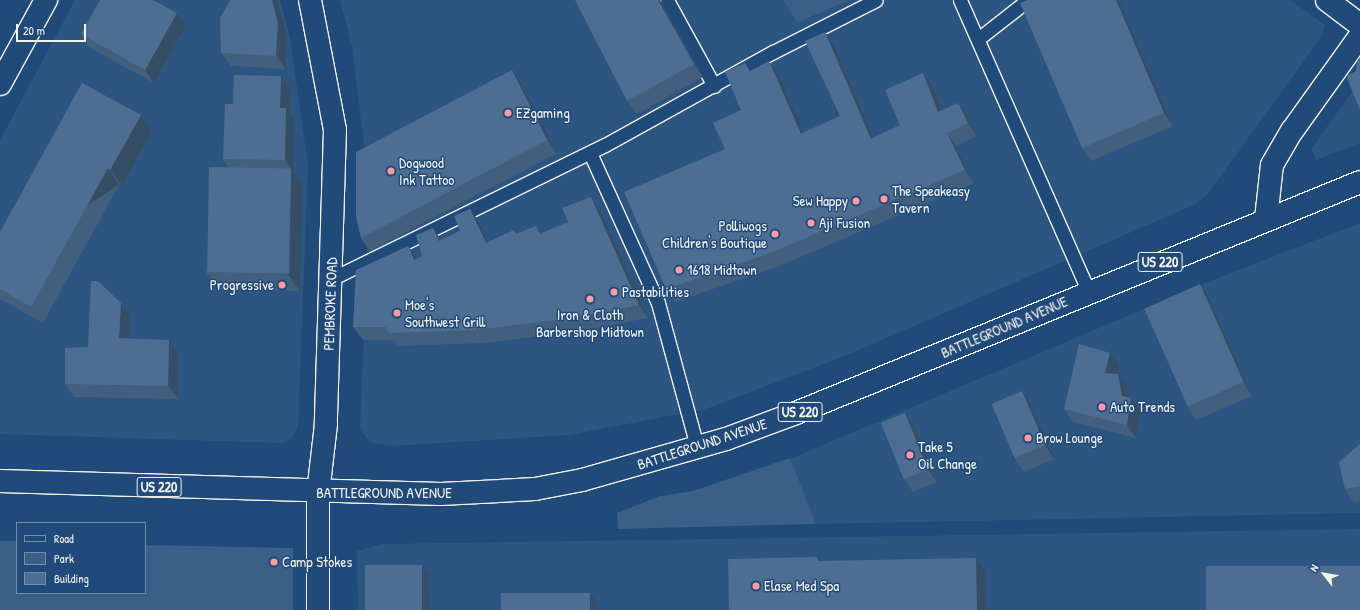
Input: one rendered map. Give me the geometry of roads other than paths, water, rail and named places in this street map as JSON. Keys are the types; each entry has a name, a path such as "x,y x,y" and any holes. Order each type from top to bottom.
{"main road":[{"path":"0,84 46,0"},
{"name":"PEMBROKE ROAD","path":"310,0 335,130 326,424 318,493 318,610"},
{"path":"1327,0 1360,25"},
{"path":"1266,218 1272,165 1292,131 1360,36"},
{"name":"BATTLEGROUND AVENUE","path":"0,481 318,493 441,494 535,489 582,480 697,447 796,413 1266,218 1360,182"}],"lane":[{"path":"667,0 714,86"},
{"path":"331,279 590,153 876,0"},
{"path":"960,0 1089,292"},
{"path":"978,39 1028,0"},
{"path":"590,153 658,303 697,447"}],"place":[{"name":"EZgaming","path":"508,113"},
{"name":"Dogwood Ink Tattoo","path":"391,171"},
{"name":"The Speakeasy Tavern","path":"884,199"},
{"name":"Sew Happy","path":"856,201"},
{"name":"Aji Fusion","path":"811,223"},
{"name":"Polliwogs Children's Boutique","path":"775,234"},
{"name":"1618 Midtown","path":"679,270"},
{"name":"Progressive","path":"282,285"},
{"name":"Pastabilities","path":"614,292"},
{"name":"Iron & Cloth Barbershop Midtown","path":"590,299"},
{"name":"Moe's Southwest Grill","path":"397,313"},
{"name":"Auto Trends","path":"1102,407"},
{"name":"Brow Lounge","path":"1028,438"},
{"name":"Take 5 Oil Change","path":"910,455"},
{"name":"Camp Stokes","path":"274,562"},
{"name":"Elase Med Spa","path":"756,586"}]}
